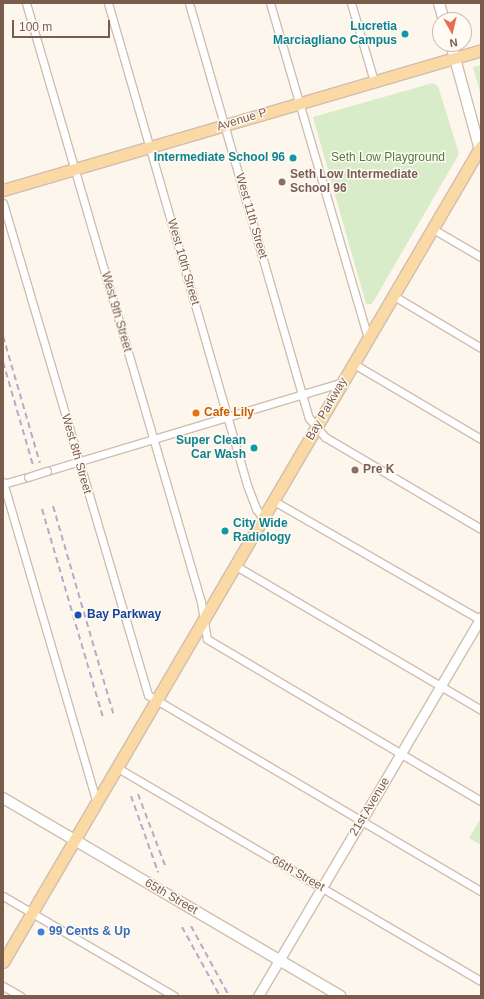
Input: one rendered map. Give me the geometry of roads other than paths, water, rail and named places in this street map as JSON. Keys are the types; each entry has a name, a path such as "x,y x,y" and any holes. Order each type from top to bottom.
{"main road":[{"name":"Avenue P","path":"3,190 481,50"},
{"path":"453,52 480,150"},
{"name":"Bay Parkway","path":"3,962 96,801 157,701 480,150"},
{"name":"65th Street","path":"3,798 340,996"}],"street":[{"name":"West 9th Street","path":"26,3 201,602 207,639 481,800"},
{"name":"West 10th Street","path":"108,3 229,418 247,485 256,509 264,519"},
{"name":"West 11th Street","path":"189,3 309,418 325,437 481,529"},
{"path":"270,3 368,339"},
{"path":"351,3 374,81"},
{"name":"West 8th Street","path":"3,203 145,690 157,701 481,891"},
{"path":"433,229 481,257"},
{"path":"394,296 481,348"},
{"path":"354,364 481,439"},
{"path":"96,801 3,484 303,396 309,392 343,382"},
{"path":"274,501 481,619"},
{"path":"236,566 481,710"},
{"name":"21st Avenue","path":"258,996 481,619"},
{"name":"66th Street","path":"116,767 481,981"},
{"path":"3,896 174,996"},
{"path":"3,986 20,996"}],"railway":[{"path":"3,336 40,463"},
{"path":"3,362 33,465"},
{"path":"53,506 113,713"},
{"path":"42,509 103,717"},
{"path":"138,794 166,868"},
{"path":"131,796 158,872"},
{"path":"191,926 229,996"},
{"path":"182,927 220,996"}],"place":[{"name":"Lucretia Marciagliano Campus","path":"405,34"},
{"name":"Intermediate School 96","path":"293,158"},
{"name":"Seth Low Intermediate School 96","path":"282,182"},
{"name":"Cafe Lily","path":"196,413"},
{"name":"Super Clean Car Wash","path":"254,448"},
{"name":"Pre K","path":"355,470"},
{"name":"City Wide Radiology","path":"225,531"},
{"name":"Bay Parkway","path":"78,615"},
{"name":"99 Cents & Up","path":"41,932"}],"park label":[{"name":"Seth Low Playground","path":"388,158"}]}
